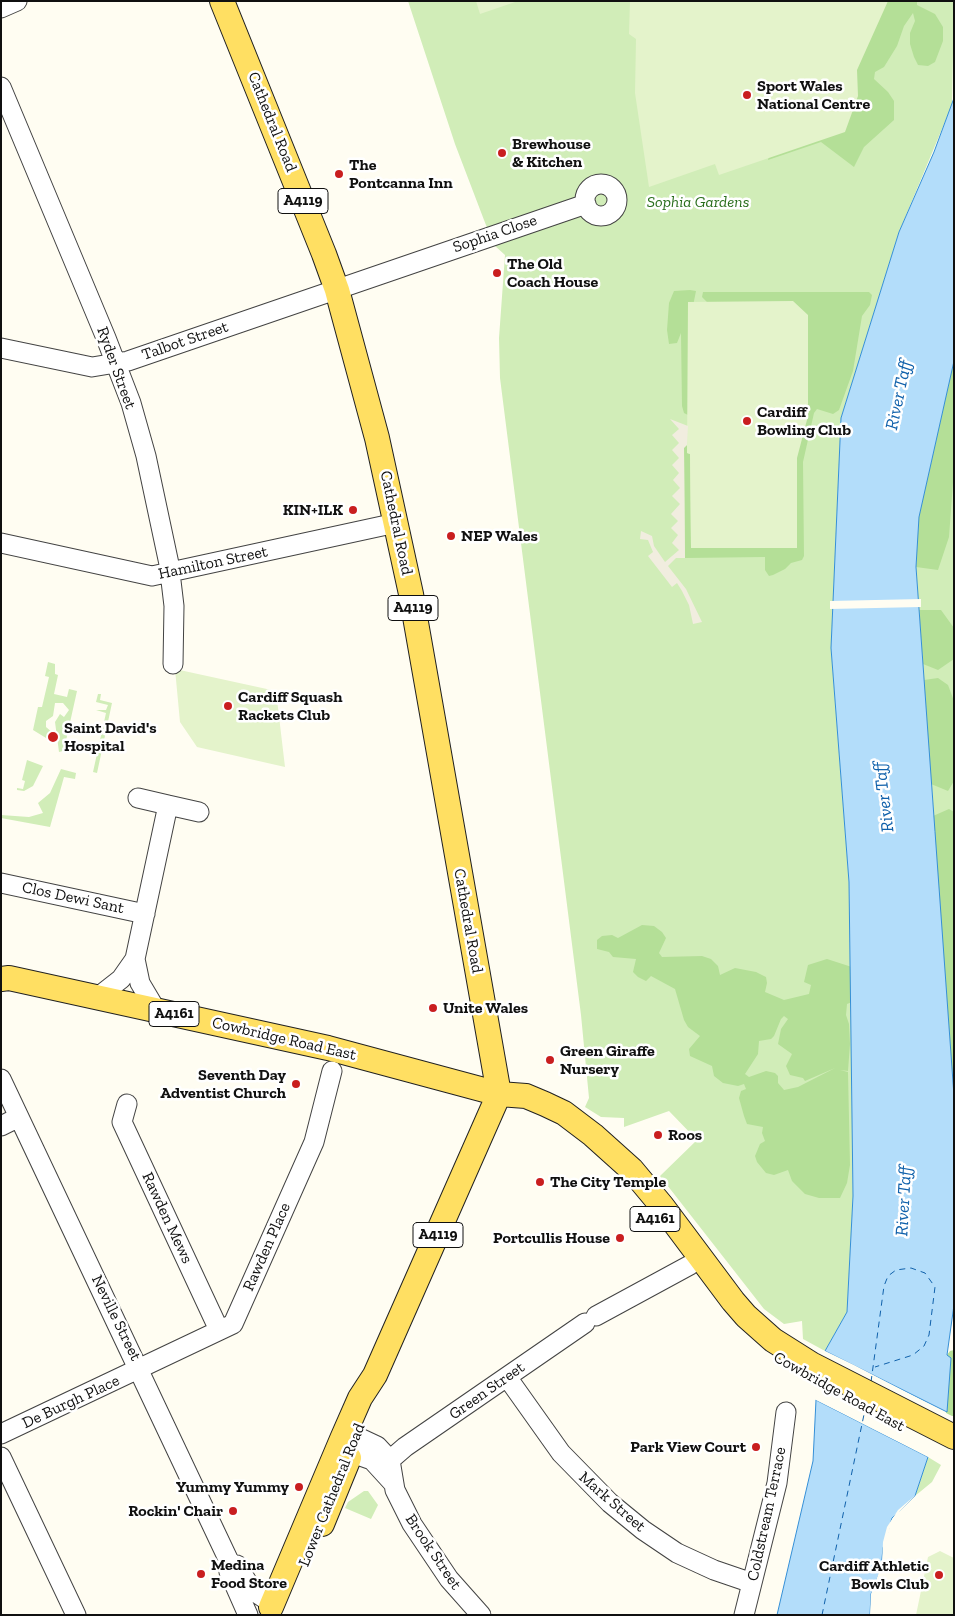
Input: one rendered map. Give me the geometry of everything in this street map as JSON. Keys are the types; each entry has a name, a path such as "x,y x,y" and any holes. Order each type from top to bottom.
{"main road":[{"name":"Cathedral Road","path":"222,1 269,113 337,290 377,438 396,523 499,1094"},
{"name":"Cowbridge Road East","path":"4,976 337,1050 499,1094 526,1096 564,1113 605,1144 632,1170 656,1198 746,1316 812,1372"},
{"name":"Cowbridge Road East","path":"499,1094 563,1130 606,1165 642,1203 721,1307 746,1334 776,1358 812,1372 952,1444"},
{"name":"Lower Cathedral Road","path":"274,1612 338,1489 360,1398 375,1375 499,1094"}],"street":[{"path":"1,8 17,1"},
{"name":"Ryder Street","path":"1,87 116,363 146,456 170,574 174,613 173,664"},
{"path":"601,184 609,186 615,191 617,199 615,208 608,214 594,214 586,204 586,194 593,186 601,184"},
{"name":"Sophia Close","path":"337,290 360,280 586,204"},
{"name":"Talbot Street","path":"1,348 84,366 100,366 116,363 337,290"},
{"path":"84,366 97,356 106,338"},
{"name":"Hamilton Street","path":"1,543 145,576 170,574 396,523"},
{"path":"138,798 199,812"},
{"name":"Clos Dewi Sant","path":"98,997 121,979 135,959 168,805"},
{"name":"Clos Dewi Sant","path":"1,883 145,914"},
{"name":"Clos Dewi Sant","path":"135,959 140,983 156,1010"},
{"name":"Rawden Place","path":"140,1369 233,1324 314,1142 332,1072"},
{"name":"Neville Street","path":"1,1079 228,1558 229,1572 248,1615"},
{"name":"Rawden Mews","path":"126,1104 122,1122 219,1330"},
{"path":"1,1126 19,1118"},
{"name":"Green Street","path":"390,1460 405,1447 591,1319 690,1266"},
{"name":"De Burgh Place","path":"1,1434 140,1369"},
{"name":"Mark Street","path":"507,1377 561,1453 610,1503 643,1530 677,1552 714,1570 752,1582"},
{"name":"Coldstream Terrace","path":"744,1615 778,1478 786,1412"},
{"path":"348,1442 377,1446 390,1460"},
{"name":"Brook Street","path":"348,1442 372,1460 393,1483 422,1541 460,1593 481,1615"},
{"path":"1,1457 76,1615"},
{"name":"Brook Street","path":"390,1460 393,1468 393,1483"},
{"name":"Neville Street","path":"228,1558 240,1567 252,1590 267,1600 274,1612"}],"green space":[{"name":"Sophia Gardens","path":"408,1 954,1 952,105 899,232 841,418 831,648 849,882 853,1196 847,1312 825,1351 803,1339 802,1321 784,1324 764,1309 660,1176 697,1140 669,1111 624,1127 624,1118 601,1117 585,1107 589,1098 581,1015 500,378 499,338 505,255 494,245 484,220 455,144"},
{"path":"476,1 518,1 480,14"},
{"name":"Sport Wales National Centre","path":"630,1 888,1 857,70 858,96 845,132 719,175 715,164 649,187 635,93 636,39 629,34"},
{"path":"874,1 917,1 917,5 935,14 943,27 943,41 935,62 928,66 918,65 914,57 910,44 910,33 915,21 913,13 904,26 897,46 884,67 875,72 874,79 888,92 894,101 894,120 864,147 854,167 821,142 768,160 770,152"},
{"path":"674,291 696,291 693,306 688,415 684,413 682,406 681,333 677,343 669,344 667,330 669,303"},
{"name":"Cardiff Bowling Club","path":"703,292 869,292 872,295 870,305 862,316 853,371 839,410 833,414 817,409 814,413 803,462 804,556 802,560 791,563 785,569 769,576 765,570 765,557 685,558 684,447 687,445 687,453 690,454 691,548 707,302 702,297"},
{"name":"Cardiff Bowling Club","path":"793,301 808,315 808,416 797,458 797,548 691,548 690,454 687,453 688,302"},
{"path":"954,360 954,1096 916,567 917,515"},
{"path":"954,361 954,469 949,537 938,570 916,567 919,517"},
{"path":"919,610 941,610 954,628 954,659 938,670 923,664"},
{"path":"48,662 55,664 55,674 58,675 54,694 67,697 69,689 77,691 65,745 70,746 70,749 59,752 55,722 60,714 64,717 69,710 63,703 55,703 53,716 46,721 46,727 53,733 51,741 33,730 38,707 42,707 49,677 45,676"},
{"name":"Cardiff Squash Rackets Club","path":"175,669 276,691 285,767 197,747 180,722"},
{"path":"938,678 948,685 954,701 954,781 948,791 931,784 924,680"},
{"path":"98,694 101,694 100,700 112,703 97,773 93,772 106,713 96,710 106,710 108,705 96,702"},
{"path":"27,760 43,766 33,786 24,791 17,790 17,788 23,789 25,781 22,780"},
{"path":"61,769 76,773 75,779 64,777 50,827 1,818 1,815 29,817 43,813 38,803 50,793"},
{"path":"949,809 954,812 954,1096 933,816"},
{"path":"642,925 654,926 666,938 659,953 662,957 702,956 711,959 718,966 720,975 735,968 756,972 766,977 765,992 784,1000 809,994 811,985 804,982 808,965 827,959 858,969 857,1000 847,1004 846,1015 849,1024 850,1044 848,1071 840,1070 848,1072 850,1165 847,1183 840,1198 819,1198 805,1194 792,1181 788,1170 774,1175 766,1173 757,1162 755,1156 760,1144 765,1141 762,1133 763,1127 747,1124 739,1098 741,1091 746,1089 744,1084 738,1086 723,1083 714,1076 712,1066 690,1056 689,1049 700,1036 688,1027 684,1020 675,989 651,976 646,981 638,977 633,972 636,959 613,957 609,952 597,949 597,940 602,936 612,935 618,938","holes":["784,1016 788,1019 781,1029 778,1044 792,1054 786,1066 790,1075 803,1078 805,1081 835,1068 798,1087 784,1090 778,1083 778,1076 775,1073 766,1071 749,1077 745,1074 758,1054 759,1041 771,1039 781,1019"]},
{"path":"954,1350 954,1416 952,1416 946,1413 940,1364 950,1351"},
{"path":"928,1457 941,1465 932,1482 915,1496"},
{"path":"364,1491 368,1491 378,1505 371,1519 345,1508 348,1502"},
{"name":"Cardiff Athletic Bowls Club","path":"940,1551 954,1558 954,1615 916,1615 928,1557"}],"shaded area":[{"path":"670,419 688,426 687,445 684,448 685,558 676,558 668,566 686,589 702,622 693,624 689,605 682,591 677,583 672,587 648,556 653,552 648,540 640,539 641,531 652,536 654,546 665,562 679,550 672,543 678,535 671,528 678,521 671,514 680,504 672,496 680,488 673,480 679,473 672,465 679,458 672,450 679,443 672,435 679,429"}],"water":[{"name":"River Taff","path":"954,98 954,361 919,517 916,567 954,1096 954,1305 947,1355 951,1358 947,1412 825,1351 847,1312 853,1196 849,882 831,648 841,418 899,232 934,152"},
{"path":"816,1400 928,1457 915,1496 892,1518 883,1548 881,1569 871,1594 870,1615 777,1615 813,1461"}],"pier":[{"path":"921,599 921,607 830,609 830,601"},
{"path":"823,1350 948,1414 933,1409 824,1353"},
{"path":"817,1397 929,1455 930,1458 814,1399"},
{"path":"918,1493 900,1511 890,1528 884,1564 873,1594 872,1615 870,1615 871,1594 882,1564 883,1542 887,1527 898,1510"}],"ferry route":[{"path":"871,1382 884,1286 888,1276 896,1270 911,1268 925,1273 935,1287 929,1335 924,1346 913,1355 875,1367"},
{"path":"822,1615 866,1405"}],"place":[{"name":"Sport Wales National Centre","path":"747,95"},
{"name":"Brewhouse & Kitchen","path":"502,153"},
{"name":"The Pontcanna Inn","path":"339,174"},
{"name":"The Old Coach House","path":"497,273"},
{"name":"Cardiff Bowling Club","path":"747,421"},
{"name":"KIN+ILK","path":"353,510"},
{"name":"NEP Wales","path":"451,536"},
{"name":"Cardiff Squash Rackets Club","path":"228,706"},
{"name":"Saint David's Hospital","path":"53,737"},
{"name":"Unite Wales","path":"433,1008"},
{"name":"Green Giraffe Nursery","path":"550,1060"},
{"name":"Seventh Day Adventist Church","path":"296,1084"},
{"name":"Roos","path":"658,1135"},
{"name":"The City Temple","path":"540,1182"},
{"name":"Portcullis House","path":"620,1238"},
{"name":"Park View Court","path":"756,1447"},
{"name":"Yummy Yummy","path":"299,1487"},
{"name":"Rockin' Chair","path":"233,1511"},
{"name":"Medina Food Store","path":"201,1574"},
{"name":"Cardiff Athletic Bowls Club","path":"939,1575"}]}
